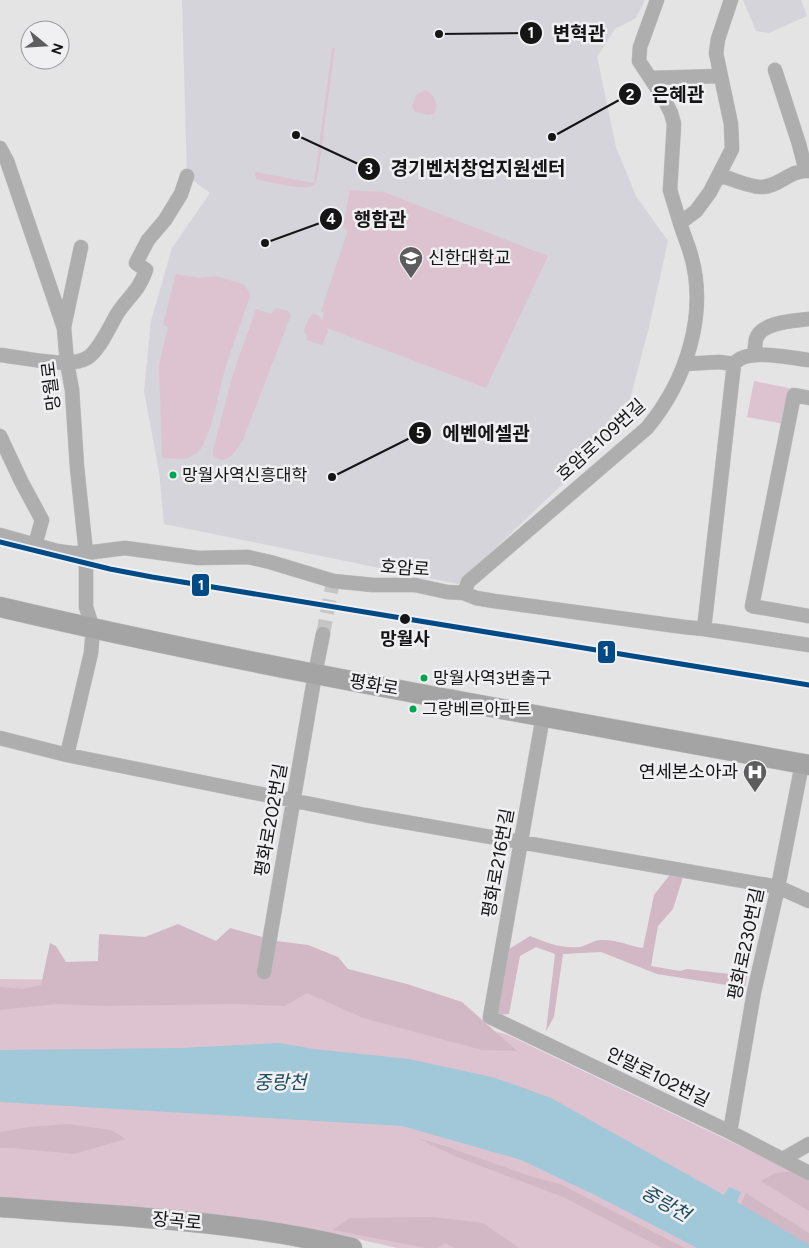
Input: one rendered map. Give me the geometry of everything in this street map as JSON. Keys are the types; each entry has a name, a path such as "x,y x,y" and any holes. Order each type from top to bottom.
{"main road":[{"name":"평화로","path":"0,606 93,629 315,674 805,764"},
{"name":"장곡로","path":"0,1207 214,1224 329,1242 352,1248"}],"street":[{"name":"호암로109번길","path":"464,593 468,582 647,428 661,411 672,392 689,352 696,320 695,274 691,253 670,190 674,124 672,113 639,61 640,47 657,0"},
{"path":"680,223 696,211 710,192 732,149 730,124 716,53 718,39 730,0"},
{"path":"719,175 760,187 776,184 791,174 807,171 775,70"},
{"path":"651,78 720,76"},
{"name":"망월로","path":"0,148 7,161 64,328 67,364 72,390 77,467 86,553 86,606 93,629"},
{"path":"0,354 67,364 87,358 101,342 118,313 142,283 146,270 136,263 148,240 165,220 181,194 187,176"},
{"path":"64,328 81,247"},
{"path":"754,355 756,337 763,329 776,324 809,319"},
{"path":"704,629 734,364 739,358 754,355 809,360"},
{"path":"684,364 719,362 734,364"},
{"path":"809,398 794,395 752,606 809,616"},
{"path":"0,436 42,520 34,545"},
{"name":"호암로","path":"0,536 57,551 86,553 125,548 198,558 248,557 270,562 332,584 415,585 447,592 464,593 476,598 809,645"},
{"path":"67,754 91,653 93,629"},
{"name":"평화로202번길","path":"264,972 323,634"},
{"name":"평화로216번길","path":"490,1017 543,716"},
{"path":"0,738 67,754 365,815 778,887 809,901"},
{"name":"평화로230번길","path":"730,1132 754,992 805,764"},
{"name":"안말로102번길","path":"490,1017 730,1132 809,1173"},
{"path":"783,1158 809,1144"}],"shaded area":[{"name":"신한대학교","path":"182,0 645,0 636,18 615,29 597,57 616,147 636,196 668,241 649,327 623,426 458,584 164,524 159,472 144,391 151,321 172,248 210,193 187,176"},
{"path":"743,0 801,0 807,16 769,33 756,31"},
{"path":"332,48 335,48 318,174 315,184 310,187 295,187 256,179 255,172 314,183"},
{"path":"425,90 435,100 434,114 429,115 415,112 412,107 416,95"},
{"path":"350,190 384,192 548,256 486,388 327,328 328,331 322,345 306,340 307,337 304,330 309,318 313,314 318,315 323,321 324,312 321,311 348,230 343,228"},
{"path":"176,274 199,278 215,276 243,284 249,291 250,296 225,369 212,422 203,446 197,453 186,459 162,458 159,364 168,327 163,325"},
{"path":"276,308 288,311 291,315 244,437 232,455 223,460 218,459 213,455 213,450 234,371 256,309 271,314"},
{"path":"754,381 789,388 784,424 747,417"},
{"path":"669,876 683,877 673,909 658,926 651,966 680,971 687,969 747,976 745,988 657,974 601,952 563,954 554,1017 546,1031 555,954 536,947 520,956 509,1014 497,1015 509,949 530,936 554,945 566,947 579,947 595,941 607,940 643,948 654,895"},
{"path":"178,924 216,941 230,928 277,941 308,945 338,957 348,969 407,984 462,1002 517,1051 482,1050 363,1018 307,993 285,1006 234,1004 103,1006 57,1004 0,1010 0,987 23,989 41,985 50,943 56,946 66,962 98,961 99,934 145,937"},
{"path":"0,979 157,981 370,994 508,1035 809,1179 809,1248 397,1248 354,1238 290,1227 0,1199"},
{"path":"68,1124 111,1130 126,1139 74,1154 0,1148 0,1132 28,1127"},
{"path":"417,1138 533,1177 560,1184 685,1248 662,1248 563,1197 457,1157"},
{"path":"797,1171 809,1176 809,1211 761,1181 775,1173"},
{"path":"746,1193 809,1233 809,1248 735,1216"},
{"path":"433,1217 483,1223 519,1248 455,1248 445,1243 437,1248 426,1248 333,1230 350,1218"}],"water":[{"name":"중랑천","path":"280,1043 314,1049 409,1059 492,1077 551,1098 724,1195 729,1187 741,1192 737,1202 809,1245 809,1248 697,1248 595,1195 521,1160 402,1126 0,1102 0,1050 179,1048"}],"tunnel":[{"path":"323,634 332,587"}],"transit line":[{"name":"1","path":"0,542 110,569 152,577 809,685"}],"place":[{"name":"변혁관","path":"439,34"},
{"name":"경기벤처창업지원센터","path":"296,135"},
{"name":"은혜관","path":"552,137"},
{"name":"행함관","path":"265,243"},
{"name":"신한대학교","path":"411,279"},
{"name":"망월사역신흥대학","path":"173,475"},
{"name":"에벤에셀관","path":"332,477"},
{"name":"망월사","path":"405,619"},
{"name":"망월사역3번출구","path":"424,678"},
{"name":"그랑베르아파트","path":"413,709"},
{"name":"연세본소아과","path":"755,793"}]}
